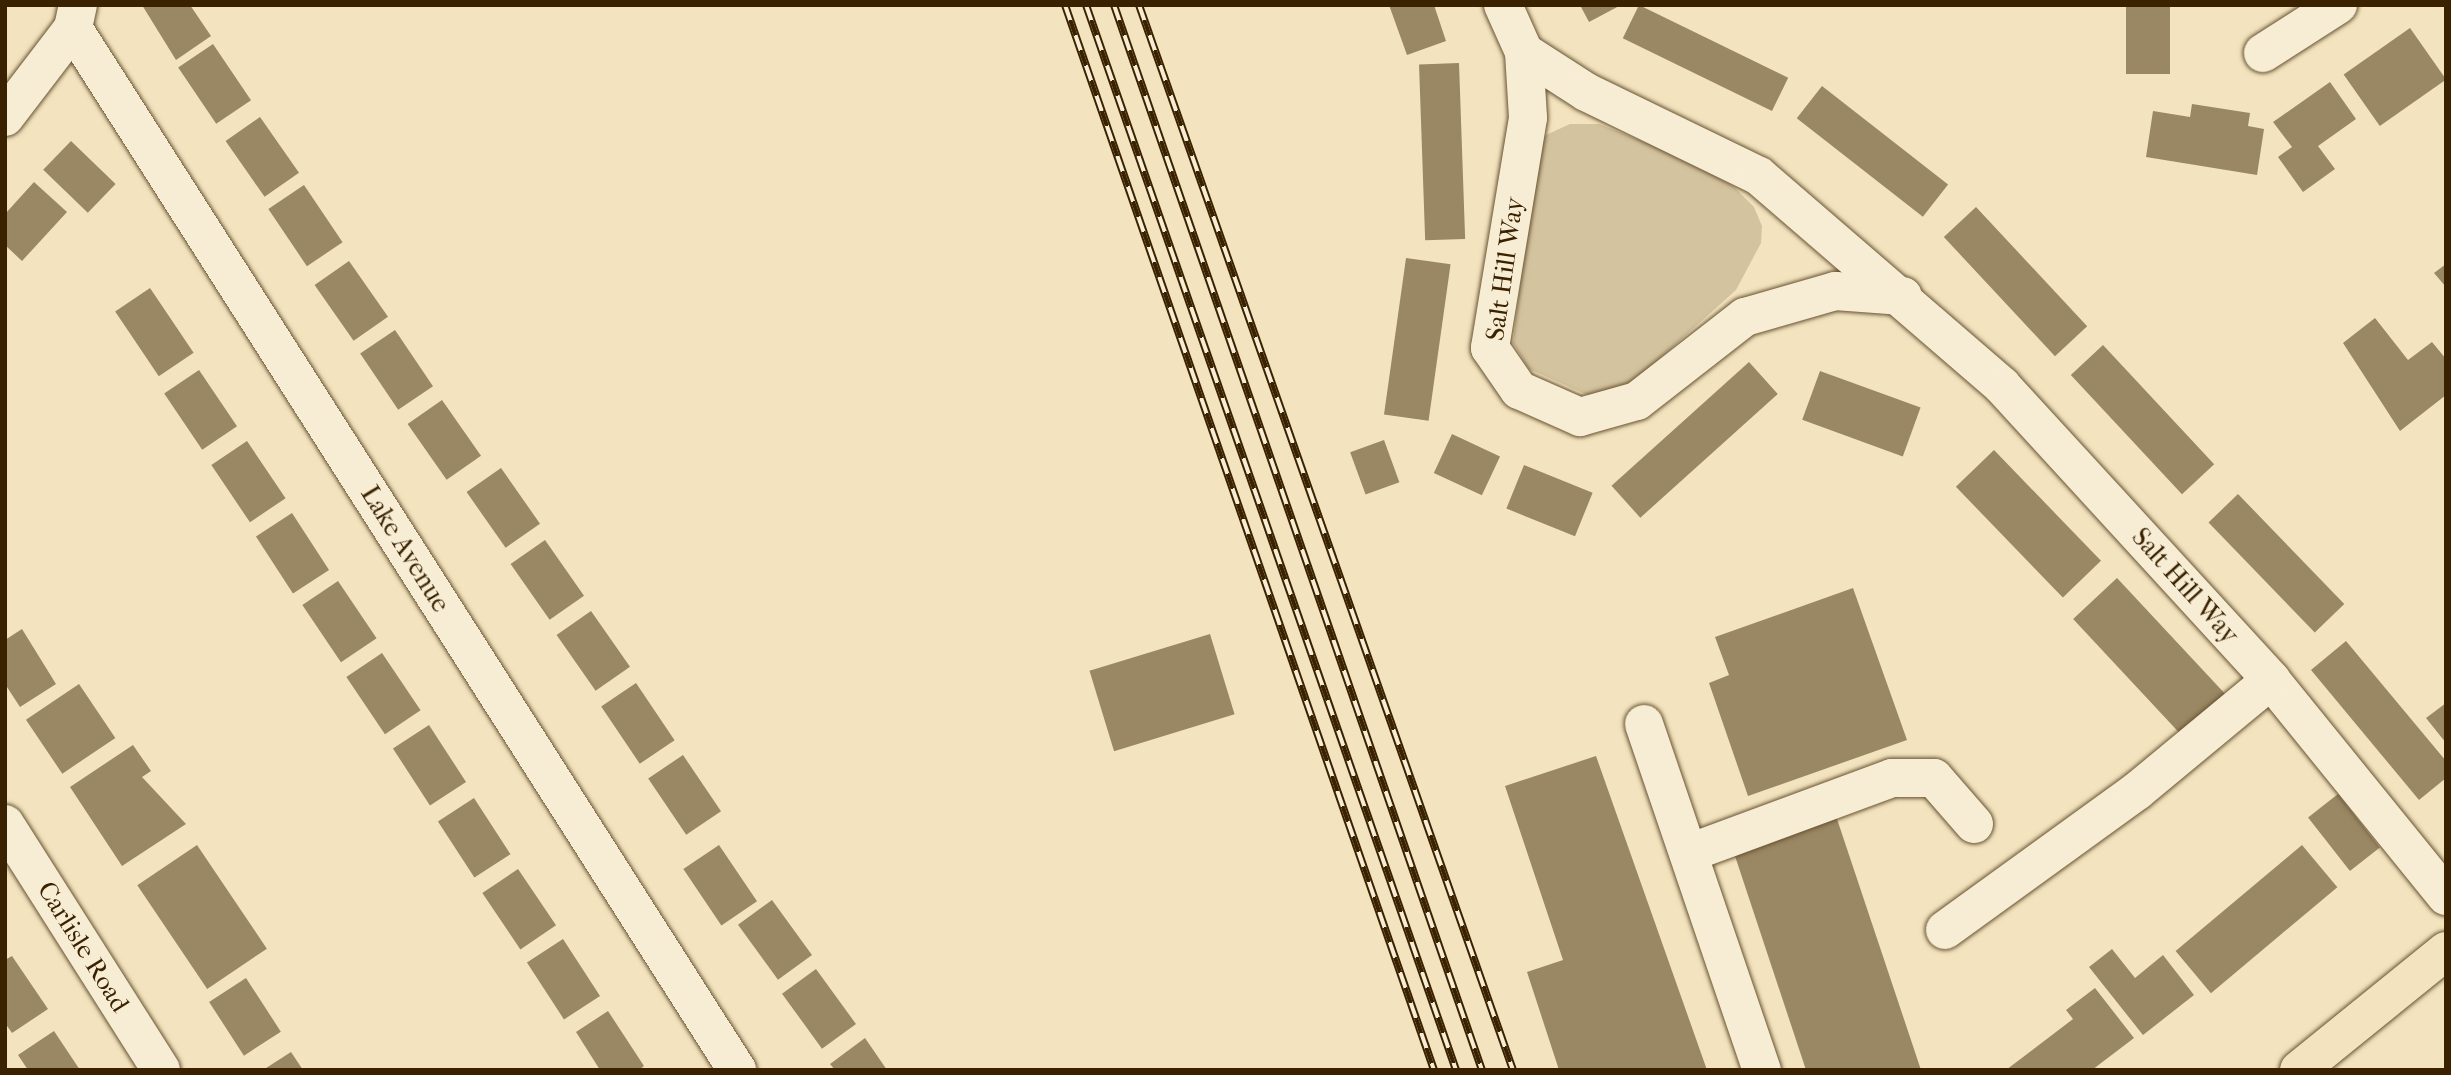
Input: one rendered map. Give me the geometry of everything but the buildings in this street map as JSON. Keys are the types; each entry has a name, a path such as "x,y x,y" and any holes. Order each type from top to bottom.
{"main road":[{"path":"2299,1070 2446,951"}],"street":[{"name":"Salt Hill Way","path":"1503,5 1524,52 1528,118 1490,348 1519,390 1580,417 1637,401 1745,317 1835,290 1903,296"},
{"path":"2263,53 2338,5"},
{"path":"5,117 75,17"},
{"name":"Lake Avenue","path":"75,17 737,1070"},
{"name":"Salt Hill Way","path":"1524,52 1586,92 1759,176 1903,296 2002,386 2271,680 2440,878"},
{"path":"1945,930 2137,791 2271,680"},
{"path":"1644,724 1762,1070"},
{"path":"1689,853 1892,778 1934,778 1974,824"},
{"name":"Carlisle Road","path":"5,824 161,1070"}],"shaded area":[{"path":"1570,124 1599,124 1689,160 1733,186 1754,207 1762,226 1761,243 1736,290 1617,397 1599,400 1529,369 1513,343 1537,149 1546,135"}],"railway":[{"path":"1065,5 1434,1070"},
{"path":"1086,5 1456,1070"},
{"path":"1114,5 1482,1070"},
{"path":"1139,5 1513,1070"}]}
